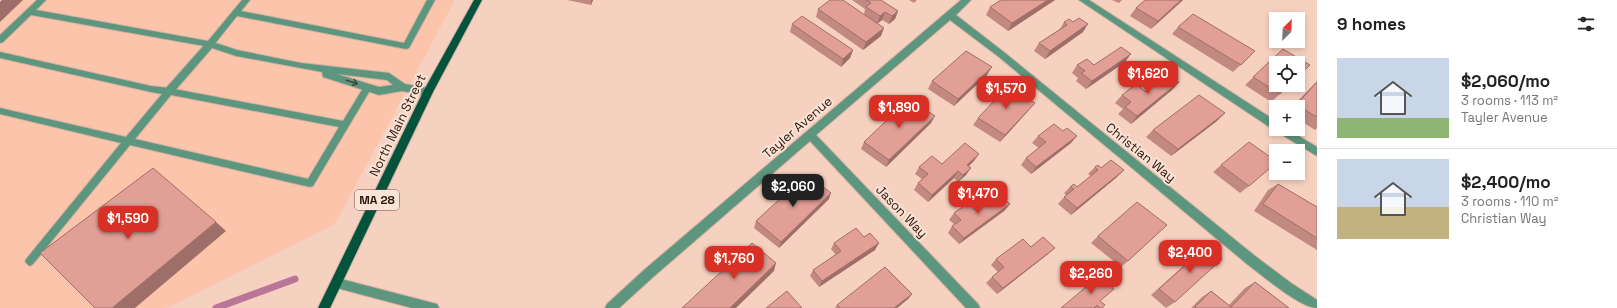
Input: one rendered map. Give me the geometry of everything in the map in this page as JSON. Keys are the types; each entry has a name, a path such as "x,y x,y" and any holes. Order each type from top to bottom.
{"main road":[{"name":"North Main Street","path":"324,308 428,92 478,0"}],"street":[{"name":"Tayler Avenue","path":"616,306 810,135 967,0"},
{"name":"Christian Way","path":"950,15 1002,55 1251,260 1287,287 1317,306"},
{"path":"169,91 210,44 236,53 302,66 389,77 402,87"},
{"path":"302,66 379,91 402,87 428,92"},
{"name":"Jason Way","path":"810,135 974,308"},
{"path":"337,283 432,308"}],"lane":[{"path":"0,40 42,0"},
{"path":"29,12 210,44 246,0"},
{"path":"235,13 406,46 431,0"},
{"path":"1083,0 1269,121"},
{"path":"0,55 151,89 169,91 345,125"},
{"path":"0,111 310,183 368,87"},
{"path":"30,261 169,91"},
{"path":"1291,136 1317,152"}],"shaded area":[{"path":"0,0 455,0 335,224 167,308 0,308"}],"building":[{"path":"830,0 843,0 884,28 866,42 818,9"},
{"path":"866,0 881,0 898,11 892,16 885,12 880,16 866,7 871,3"},
{"path":"1001,0 1048,0 1012,23 990,7"},
{"path":"1145,0 1181,0 1158,21 1136,8"},
{"path":"1193,14 1255,51 1241,65 1178,27"},
{"path":"802,16 853,50 843,59 792,24"},
{"path":"1079,18 1088,24 1050,51 1039,43 1067,25 1064,22 1069,19 1073,22"},
{"path":"1121,47 1131,54 1092,81 1081,73 1085,71 1077,65 1087,59 1094,65"},
{"path":"1283,49 1295,56 1276,56"},
{"path":"966,51 992,67 958,99 932,81"},
{"path":"1269,62 1269,87 1253,77"},
{"path":"1305,62 1310,65 1305,70"},
{"path":"1168,74 1179,82 1137,116 1125,107 1131,102 1122,95 1136,84 1146,92"},
{"path":"1317,82 1317,117 1305,110 1305,100 1301,100"},
{"path":"1008,86 1035,103 1005,135 978,118"},
{"path":"1199,95 1225,113 1178,149 1153,130"},
{"path":"909,99 935,116 889,160 864,142"},
{"path":"1054,124 1063,131 1067,128 1077,136 1036,167 1026,158 1046,142 1038,136"},
{"path":"1249,142 1269,156 1269,169 1249,186 1221,165"},
{"path":"965,143 979,154 967,165 971,168 963,175 958,171 932,195 918,183 928,174 919,167 932,156 942,164"},
{"path":"1111,160 1124,170 1077,208 1064,197 1074,189 1070,187 1074,184 1077,187 1098,170 1095,167 1098,165 1101,168"},
{"path":"153,168 216,222 112,308 95,308 40,253"},
{"path":"807,174 831,193 781,242 756,221"},
{"path":"1278,184 1317,207 1317,238 1263,204"},
{"path":"998,194 1010,204 964,238 952,226 961,220 954,213 968,203 975,210"},
{"path":"1137,202 1167,225 1128,261 1098,236"},
{"path":"856,228 864,237 870,233 879,243 822,281 813,270 841,251 834,243"},
{"path":"1043,237 1055,248 1003,288 992,277 1004,267 996,259 1023,239 1031,247"},
{"path":"752,243 776,263 730,308 682,308"},
{"path":"1206,246 1222,259 1175,302 1159,289"},
{"path":"885,267 912,294 894,308 840,308 837,305"},
{"path":"1099,276 1114,289 1100,301 1105,305 1102,308 1097,305 1094,308 1061,308"},
{"path":"1255,282 1289,308 1195,307 1211,291 1231,307"},
{"path":"787,291 802,308 766,308"}],"waterway":[{"path":"216,308 295,279"}]}
